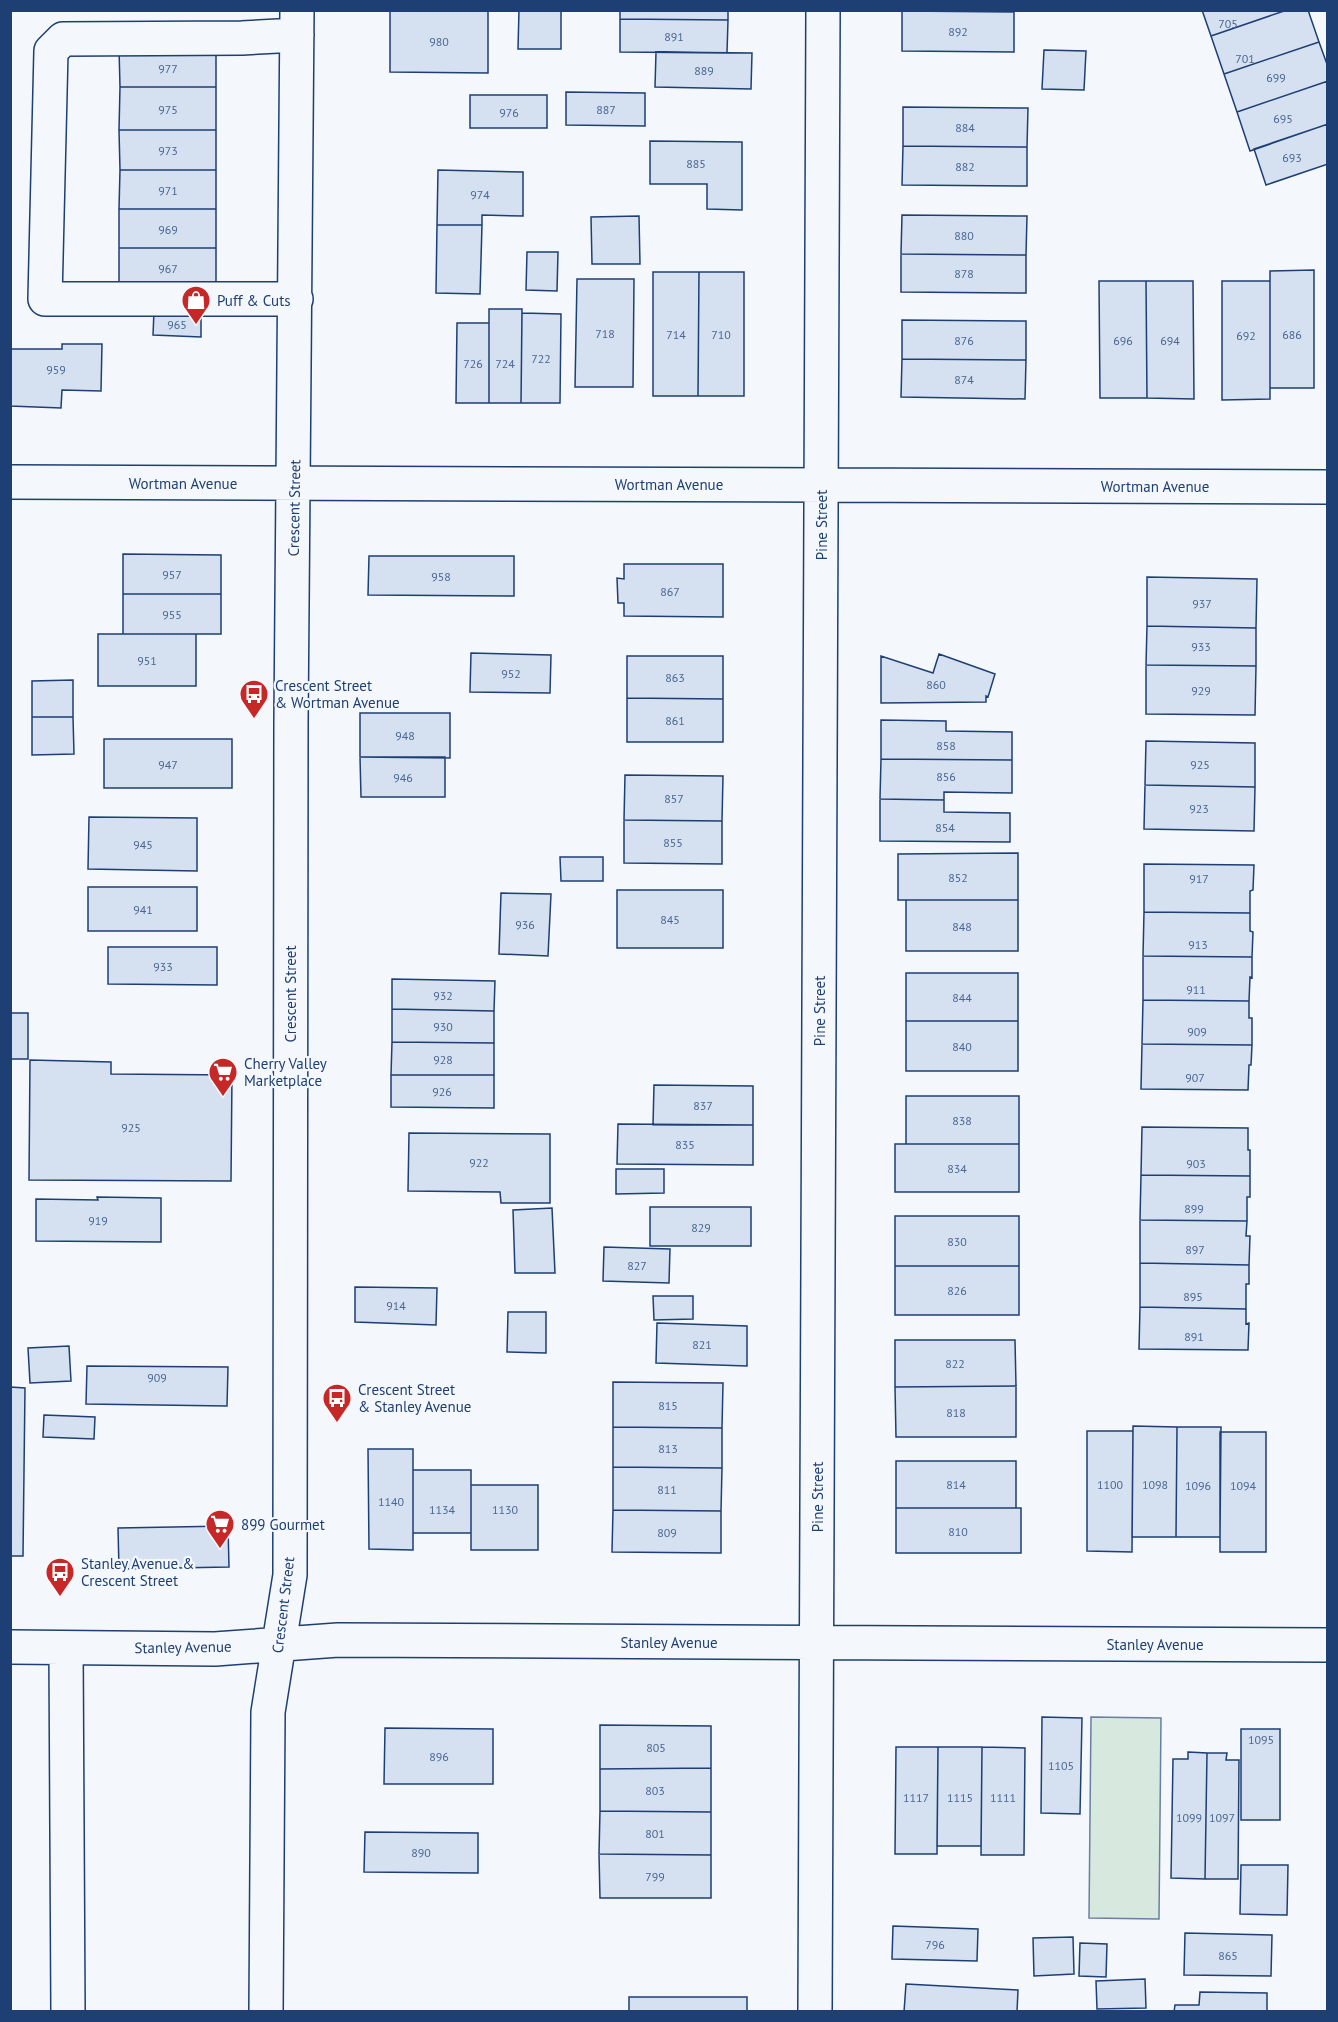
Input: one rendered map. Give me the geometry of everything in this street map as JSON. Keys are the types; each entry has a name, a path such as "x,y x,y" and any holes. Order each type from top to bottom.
{"street":[{"name":"Pine Street","path":"815,2012 824,10"},
{"name":"Crescent Street","path":"266,2012 268,1712 290,1575 291,721 297,23"},
{"path":"296,299 45,299 51,51 63,39 242,38 297,23"},
{"name":"Wortman Avenue","path":"10,482 1328,487"},
{"name":"Stanley Avenue","path":"10,1647 215,1649 338,1640 1328,1645"},
{"path":"66,1647 68,2012"}],"shaded area":[{"path":"1091,1717 1161,1718 1159,1919 1089,1918"}],"building":[{"path":"390,10 488,10 488,73 390,72"},
{"path":"519,10 561,10 561,49 518,49"},
{"path":"620,10 728,10 728,20 620,19"},
{"path":"1202,10 1287,10 1211,36"},
{"path":"1287,10 1308,10 1319,42 1224,74 1211,36"},
{"path":"902,11 1014,12 1014,52 902,51"},
{"path":"620,19 728,20 727,53 620,52"},
{"path":"1319,42 1328,67 1328,81 1237,112 1224,74"},
{"path":"119,48 216,48 216,87 120,87"},
{"path":"1044,50 1086,51 1084,90 1042,89"},
{"path":"656,52 752,53 751,89 655,87"},
{"path":"1328,81 1328,124 1250,151 1237,112"},
{"path":"120,87 216,87 216,130 119,130"},
{"path":"566,92 645,93 645,126 566,125"},
{"path":"470,95 547,95 547,128 470,128"},
{"path":"903,107 1028,108 1027,147 903,146"},
{"path":"1328,124 1328,164 1266,185 1254,149"},
{"path":"119,130 216,130 216,170 120,170"},
{"path":"650,141 742,142 742,210 707,209 707,184 650,184"},
{"path":"903,146 1027,147 1027,186 902,185"},
{"path":"120,170 216,170 216,209 119,209"},
{"path":"438,170 523,172 523,216 482,215 482,225 437,225"},
{"path":"119,209 216,209 216,248 119,248"},
{"path":"902,215 1027,216 1026,255 901,254"},
{"path":"639,216 640,264 592,264 591,217"},
{"path":"437,225 482,225 480,294 436,293"},
{"path":"119,248 216,248 216,288 119,289"},
{"path":"527,252 558,252 557,291 526,290"},
{"path":"901,254 1026,255 1026,293 901,292"},
{"path":"1314,270 1314,388 1270,388 1270,271"},
{"path":"653,272 699,272 698,396 653,396"},
{"path":"699,272 744,272 744,396 698,396"},
{"path":"577,279 634,279 633,387 575,387"},
{"path":"1099,281 1146,281 1147,398 1100,398"},
{"path":"1146,281 1193,281 1194,399 1147,398"},
{"path":"1222,281 1270,281 1270,399 1222,400"},
{"path":"489,309 522,309 521,403 489,403"},
{"path":"154,311 201,312 201,337 153,335"},
{"path":"522,313 561,314 560,403 521,403"},
{"path":"902,320 1026,321 1026,360 902,359"},
{"path":"457,323 489,323 489,403 456,403"},
{"path":"62,344 102,344 101,391 62,390 61,408 10,406 10,349 62,349"},
{"path":"902,359 1026,360 1025,399 901,397"},
{"path":"123,554 221,555 221,594 123,594"},
{"path":"369,556 514,556 514,596 368,595"},
{"path":"624,564 723,564 723,617 624,616 624,603 618,603 617,578 624,579"},
{"path":"1147,577 1257,579 1256,628 1147,626"},
{"path":"123,594 221,594 221,634 123,634"},
{"path":"1147,626 1256,628 1256,666 1146,665"},
{"path":"98,634 196,634 196,686 98,686"},
{"path":"471,653 551,655 550,693 470,692"},
{"path":"939,654 995,674 988,697 986,696 986,702 881,703 881,656 933,673"},
{"path":"627,656 723,656 723,699 627,698"},
{"path":"1146,665 1256,666 1255,715 1146,714"},
{"path":"73,680 73,717 32,717 32,681"},
{"path":"627,698 723,699 723,742 627,742"},
{"path":"360,713 450,713 450,758 360,757"},
{"path":"32,717 73,717 74,754 32,755"},
{"path":"881,720 946,721 946,731 1012,732 1012,760 881,759"},
{"path":"104,739 232,739 232,788 104,788"},
{"path":"1146,741 1255,743 1255,787 1145,785"},
{"path":"360,757 445,757 445,797 361,797"},
{"path":"881,759 1012,760 1012,793 944,792 944,800 880,799"},
{"path":"625,775 723,776 722,821 624,820"},
{"path":"1145,785 1255,787 1254,831 1144,829"},
{"path":"880,799 944,800 944,812 1010,813 1010,842 880,841"},
{"path":"89,817 197,818 197,871 88,869"},
{"path":"624,820 722,821 722,864 624,863"},
{"path":"1018,853 1018,900 898,900 898,854"},
{"path":"560,857 603,857 603,881 561,881"},
{"path":"1144,864 1254,865 1253,890 1250,891 1250,913 1144,912"},
{"path":"88,887 197,887 197,931 88,931"},
{"path":"617,890 723,890 723,948 617,948"},
{"path":"501,893 551,894 548,956 499,954"},
{"path":"906,900 1018,900 1018,951 906,951"},
{"path":"1144,912 1250,913 1250,931 1253,932 1252,957 1143,956"},
{"path":"108,947 217,947 217,985 108,984"},
{"path":"1143,956 1252,957 1249,1001 1143,1000"},
{"path":"906,973 1018,973 1018,1021 906,1021"},
{"path":"392,979 495,981 494,1011 392,1009"},
{"path":"1143,1000 1249,1001 1249,1018 1252,1018 1252,1045 1142,1044"},
{"path":"392,1009 494,1011 494,1043 392,1042"},
{"path":"10,1013 28,1013 28,1059 10,1059"},
{"path":"906,1021 1018,1021 1018,1071 906,1071"},
{"path":"392,1042 494,1043 494,1075 391,1075"},
{"path":"1142,1044 1252,1045 1248,1090 1141,1089"},
{"path":"30,1060 111,1062 111,1074 232,1075 231,1181 29,1180"},
{"path":"391,1075 494,1075 494,1108 391,1107"},
{"path":"654,1085 753,1086 753,1125 653,1125"},
{"path":"906,1096 1019,1096 1019,1144 906,1144"},
{"path":"618,1124 753,1125 753,1165 617,1164"},
{"path":"1142,1127 1248,1128 1250,1176 1141,1175"},
{"path":"409,1133 550,1134 550,1203 501,1203 500,1192 408,1191"},
{"path":"895,1144 1019,1144 1019,1192 895,1192"},
{"path":"616,1169 664,1169 664,1193 616,1194"},
{"path":"1141,1175 1250,1176 1247,1221 1140,1220"},
{"path":"97,1197 161,1198 161,1242 36,1241 36,1199 98,1200"},
{"path":"650,1207 751,1207 751,1246 650,1246"},
{"path":"552,1208 555,1273 515,1273 513,1210"},
{"path":"895,1216 1019,1216 1019,1266 895,1266"},
{"path":"1140,1220 1247,1221 1246,1236 1250,1236 1249,1265 1140,1263"},
{"path":"604,1247 670,1249 669,1283 603,1281"},
{"path":"1140,1263 1249,1265 1246,1309 1140,1307"},
{"path":"895,1266 1019,1266 1019,1315 895,1315"},
{"path":"355,1287 437,1288 436,1325 355,1322"},
{"path":"653,1296 693,1296 693,1319 654,1320"},
{"path":"1140,1307 1246,1309 1246,1324 1249,1323 1248,1350 1139,1349"},
{"path":"508,1312 546,1312 546,1353 507,1352"},
{"path":"657,1323 747,1326 747,1366 656,1363"},
{"path":"895,1340 1015,1340 1016,1386 895,1387"},
{"path":"69,1346 71,1381 30,1383 28,1348"},
{"path":"87,1366 228,1367 227,1406 86,1404"},
{"path":"613,1382 723,1383 722,1428 613,1427"},
{"path":"1016,1386 1016,1437 896,1437 895,1387"},
{"path":"10,1387 25,1388 23,1556 10,1556"},
{"path":"44,1415 95,1417 94,1439 43,1437"},
{"path":"1133,1426 1177,1427 1176,1537 1132,1537"},
{"path":"613,1427 722,1428 722,1468 613,1467"},
{"path":"1177,1427 1221,1427 1220,1537 1176,1537"},
{"path":"1087,1431 1133,1431 1132,1552 1087,1551"},
{"path":"1220,1432 1266,1432 1266,1552 1220,1552"},
{"path":"368,1449 413,1449 413,1550 369,1549"},
{"path":"896,1461 1016,1461 1016,1508 896,1508"},
{"path":"613,1467 722,1468 721,1511 613,1510"},
{"path":"413,1470 471,1470 471,1533 413,1533"},
{"path":"471,1485 538,1485 538,1550 471,1550"},
{"path":"896,1508 1021,1508 1021,1553 896,1553"},
{"path":"613,1510 721,1511 721,1553 612,1552"},
{"path":"228,1526 229,1567 119,1569 118,1528"},
{"path":"1042,1717 1082,1718 1080,1814 1041,1813"},
{"path":"600,1725 711,1726 711,1768 600,1769"},
{"path":"385,1728 493,1729 493,1784 384,1784"},
{"path":"1241,1729 1280,1729 1280,1820 1241,1820"},
{"path":"896,1747 938,1747 937,1854 895,1854"},
{"path":"938,1747 982,1747 981,1846 937,1846"},
{"path":"982,1747 1025,1748 1024,1855 981,1855"},
{"path":"1188,1752 1207,1753 1205,1879 1171,1878 1173,1759 1188,1759"},
{"path":"1207,1753 1227,1753 1226,1760 1239,1760 1238,1879 1205,1879"},
{"path":"711,1768 711,1812 600,1811 600,1769"},
{"path":"600,1811 711,1812 711,1855 599,1854"},
{"path":"365,1832 478,1833 478,1873 364,1872"},
{"path":"599,1854 711,1855 711,1898 600,1898"},
{"path":"1241,1865 1288,1865 1287,1915 1240,1914"},
{"path":"893,1926 978,1929 977,1961 892,1959"},
{"path":"1185,1933 1272,1935 1271,1976 1184,1975"},
{"path":"1073,1937 1074,1974 1034,1976 1033,1938"},
{"path":"1080,1943 1107,1944 1106,1977 1079,1976"},
{"path":"1145,1979 1146,2008 1097,2009 1096,1981"},
{"path":"906,1984 1018,1990 1017,2012 904,2012"},
{"path":"1200,1992 1267,1993 1267,2012 1174,2012 1175,2005 1199,2005"},
{"path":"629,1997 747,1997 747,2012 629,2012"}],"place":[{"name":"Puff & Cuts","path":"196,326"},
{"name":"Crescent Street & Wortman Avenue","path":"254,720"},
{"name":"Cherry Valley Marketplace","path":"223,1098"},
{"name":"Crescent Street & Stanley Avenue","path":"337,1424"},
{"name":"899 Gourmet","path":"220,1550"},
{"name":"Stanley Avenue & Crescent Street","path":"60,1598"}]}
